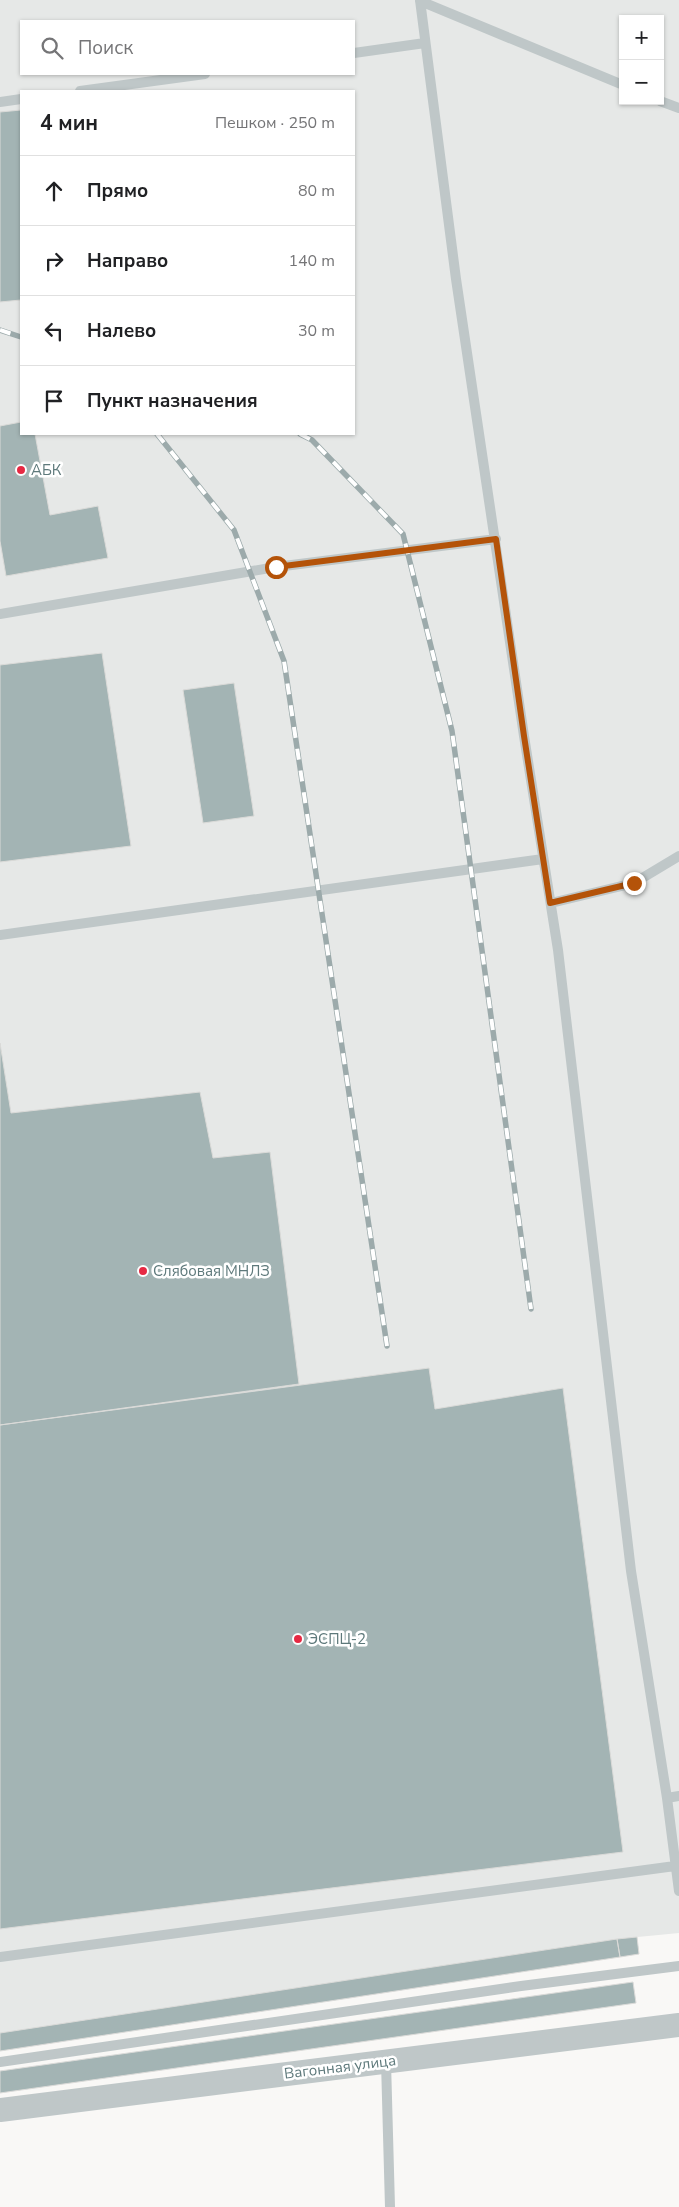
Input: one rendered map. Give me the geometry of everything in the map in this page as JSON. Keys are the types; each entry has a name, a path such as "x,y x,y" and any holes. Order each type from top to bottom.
{"street":[{"name":"Вагонная улица","path":"0,2110 679,2025"}],"lane":[{"path":"619,83 420,0 456,279 558,950 631,1571 667,1798 679,1891"},
{"path":"355,53 425,43"},
{"path":"87,90 198,75"},
{"path":"0,102 20,100"},
{"path":"664,102 679,108"},
{"path":"0,614 276,567 496,539"},
{"path":"550,903 634,883 679,856"},
{"path":"0,936 543,859"},
{"path":"667,1798 679,1796"},
{"path":"0,1956 675,1866"},
{"path":"0,2062 521,1986 679,1966"},
{"path":"386,2062 390,2207"}],"shaded area":[{"path":"0,0 679,0 679,1933 617,1939 0,2033"}],"building":[{"path":"20,110 20,300 0,302 0,112"},
{"name":"АБК","path":"20,422 20,435 35,435 50,515 98,506 108,558 6,576 0,541 0,426"},
{"path":"102,653 131,846 0,862 0,665"},
{"path":"234,683 254,816 203,823 183,690"},
{"name":"Слябовая МНЛЗ","path":"0,1043 11,1113 200,1092 213,1158 270,1152 299,1384 0,1425"},
{"name":"ЭСПЦ-2","path":"429,1368 435,1409 563,1388 623,1852 0,1929 0,1425"},
{"path":"637,1937 639,1954 620,1957 617,1939"},
{"path":"617,1939 620,1957 0,2051 0,2033"},
{"path":"633,1982 636,2003 0,2093 0,2071"}],"railway":[{"path":"0,330 20,337"},
{"path":"158,435 234,530 284,661 387,1346"},
{"path":"302,435 312,440 403,534 452,731 531,1309"}],"place":[{"name":"АБК","path":"21,470"},
{"name":"Слябовая МНЛЗ","path":"143,1271"},
{"name":"ЭСПЦ-2","path":"298,1639"}],"route":[{"path":"276,567 496,539 550,903 634,883"}]}
